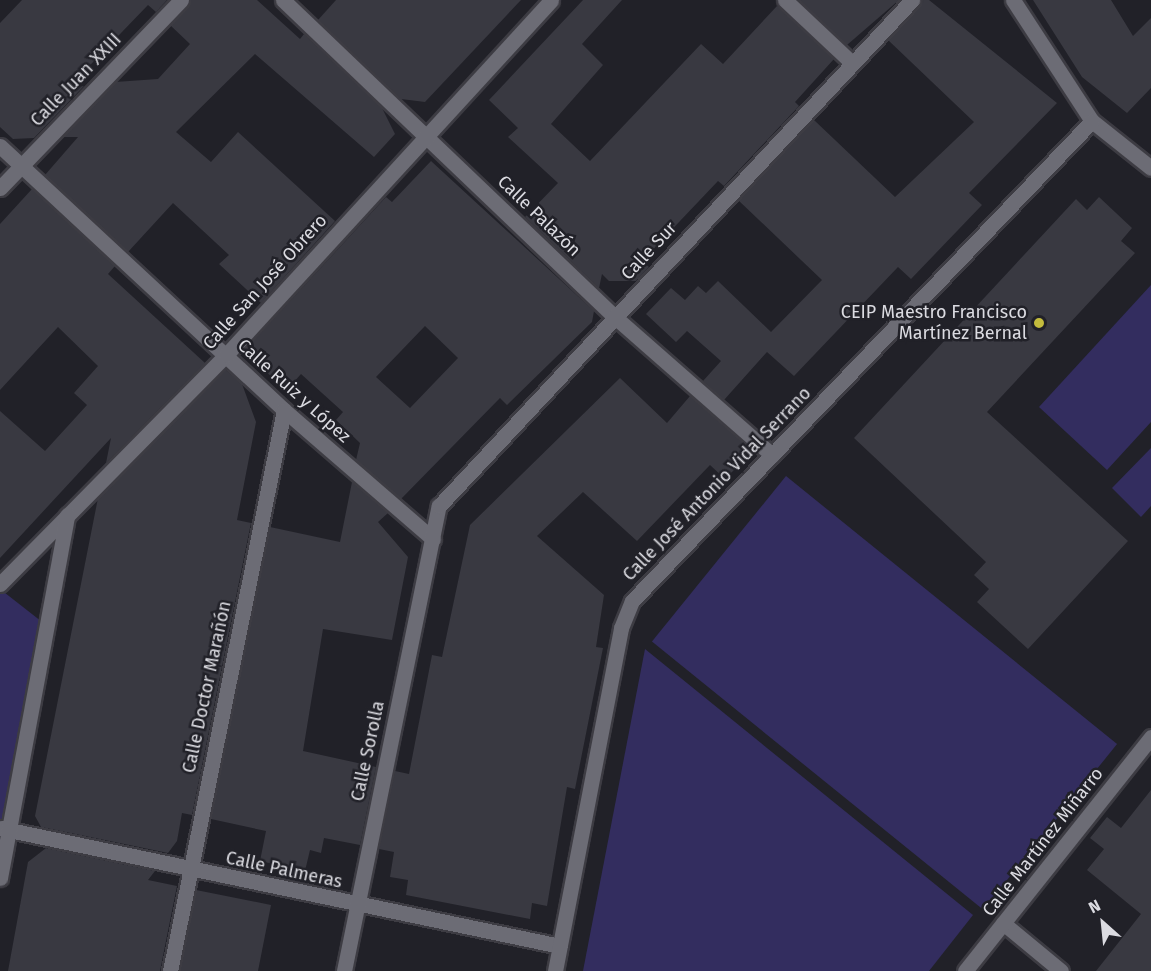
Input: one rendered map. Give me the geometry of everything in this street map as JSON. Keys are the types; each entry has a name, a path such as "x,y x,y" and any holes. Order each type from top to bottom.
{"street":[{"name":"Calle Juan XXIII","path":"0,188 181,0"},
{"name":"Calle Palazón","path":"283,0 615,317 772,456"},
{"name":"Calle San José Obrero","path":"0,584 226,355 425,134 551,0"},
{"path":"785,0 852,63"},
{"name":"Calle Sur","path":"433,539 439,506 912,0"},
{"path":"1013,0 1092,121 1151,168"},
{"name":"Calle José Antonio Vidal Serrano","path":"555,971 621,628 632,601 1092,121"},
{"name":"Calle Ruiz y López","path":"0,146 284,410 433,539"},
{"name":"Calle Doctor Marañón","path":"170,971 284,410"},
{"path":"0,878 4,829 67,514"},
{"name":"Calle Sorolla","path":"344,971 433,539"},
{"name":"Calle Martínez Miñarro","path":"965,971 1151,737"},
{"name":"Calle Palmeras","path":"4,829 356,906 560,946"},
{"path":"1003,923 1061,971"}],"shaded area":[{"path":"1151,285 1151,422 1107,470 1039,407"},
{"path":"1151,448 1151,506 1141,517 1112,488"},
{"path":"786,476 1117,744 983,910 652,642"},
{"path":"0,589 46,625 8,830 0,828"},
{"path":"645,649 973,915 929,971 583,971"}],"building":[{"path":"22,0 167,0 156,12 148,5 68,88 84,86 34,138 13,139 0,127 0,23"},
{"path":"190,0 257,0 300,39 304,34 382,108 395,134 374,157 255,54 176,132 211,162 238,132 335,221 261,303 219,264 229,255 173,203 128,252 45,175 78,137 62,137 115,82 158,79 190,44 170,25"},
{"path":"336,0 521,0 425,102 401,99 318,20"},
{"path":"583,0 622,0 582,44 603,65 551,124 590,161 701,44 723,64 777,6 834,59 795,102 799,106 724,186 718,181 642,261 649,267 636,281 609,281 602,274 599,288 525,217 558,183 508,137 518,128 489,100"},
{"path":"799,0 899,0 847,45"},
{"path":"921,0 929,0 1057,103 969,193 982,205 911,279 898,267 794,376 767,352 724,400 703,381 721,361 687,331 676,342 646,314 671,288 685,300 698,286 706,293 718,281 771,332 822,280 738,200 814,120 895,197 974,122 888,40"},
{"path":"1033,0 1111,0 1133,36 1151,18 1151,88 1127,113 1082,77"},
{"path":"431,161 594,311 592,322 507,405 500,398 401,499 356,460 360,443 336,420 343,412 301,374 287,390 243,352 386,197 392,202","holes":["425,326 458,358 410,408 376,377"]},
{"path":"32,189 115,266 108,274 205,363 106,463 111,438 0,558 0,411 45,451 87,405 74,393 98,366 58,327 0,390 0,224"},
{"path":"1099,197 1132,228 1121,241 1135,253 987,412 1128,541 1028,649 977,602 989,589 974,575 986,562 854,438 1076,199 1087,210"},
{"path":"226,370 242,384 256,422 237,520 251,523 192,815 182,813 177,841 168,853 41,827 35,816 98,498"},
{"path":"620,378 667,423 690,396 753,451 725,479 710,465 637,541 583,492 537,536 604,595 596,647 603,648 575,789 567,787 547,906 532,903 530,919 406,895 408,880 390,877 394,852 379,849 395,771 409,774 432,655 442,657 470,525"},
{"path":"352,482 388,513 378,522 408,557 392,640 323,629 303,751 376,767 360,845 324,838 321,853 310,850 305,871 260,861 266,831 211,819 270,527 340,542"},
{"path":"1151,790 1151,971 1096,971 1141,914 1087,870 1104,849 1090,838 1107,817 1121,828"},
{"path":"46,848 155,871 148,880 177,886 160,971 8,971 28,862"},
{"path":"196,890 271,905 258,971 180,971"}],"place":[{"name":"CEIP Maestro Francisco Martínez Bernal","path":"1039,323"}]}
